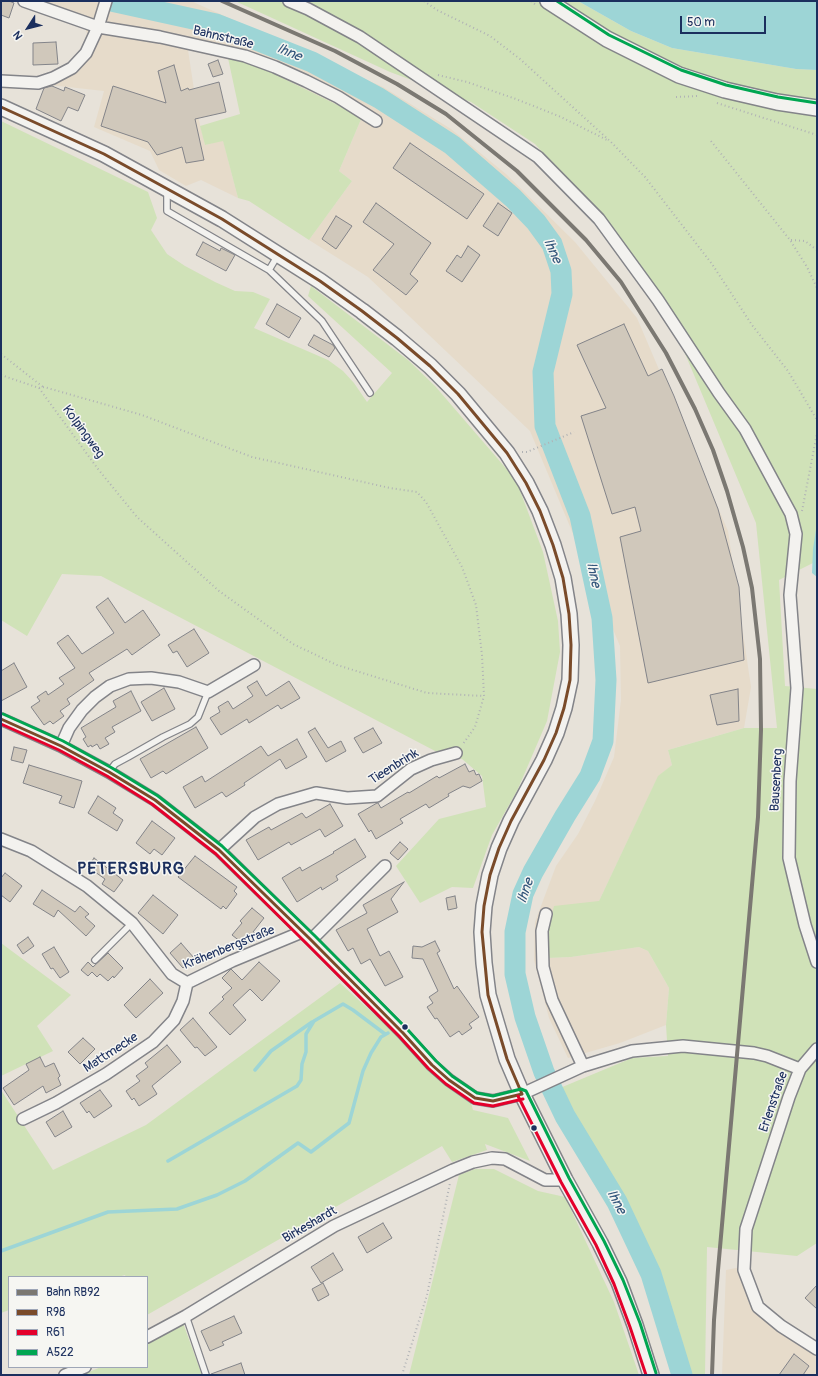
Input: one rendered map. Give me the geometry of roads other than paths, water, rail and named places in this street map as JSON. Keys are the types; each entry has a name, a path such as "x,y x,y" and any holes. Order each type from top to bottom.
{"main road":[{"path":"548,1 607,39 679,75 725,90 778,102 817,108"},
{"path":"1,107 104,154 168,189 222,219 326,285 398,338 430,366 458,394 507,453 526,483 540,512 555,552 564,585 569,614 571,645 570,680 564,708 556,733 544,760 511,821 499,848 490,876 484,906 482,932 488,995 507,1059 527,1092 566,1180 619,1282 651,1375"}],"street":[{"name":"Bahnstraße","path":"24,1 98,27 167,39 245,56 306,81 338,97 376,120"},
{"path":"1,81 38,83 53,78 72,68 86,53 98,27 106,1"},
{"name":"Bausenberg","path":"289,1 308,9 360,37 538,157 599,219 658,300 719,393 745,429 791,514 796,534 790,595 797,688 790,782 788,858 807,932 817,962"},
{"path":"61,746 69,728 82,710 95,697 110,686 129,679 151,678 179,682 208,692 254,665"},
{"name":"Erlenstraße","path":"1,719 61,746 109,772 155,800 219,850 311,940 403,1033 432,1065 449,1080 475,1098 493,1101 527,1092 583,1066 632,1051 683,1046 767,1056 800,1069 789,1097 746,1229 744,1270 758,1307 781,1326 817,1349"},
{"name":"Tieenbrink","path":"219,850 255,817 278,804 316,793 347,798 377,796 411,769 430,760 456,753"},
{"name":"Krähenbergstraße","path":"1,839 31,851 87,886 132,923 172,974 187,983 302,932"},
{"path":"311,940 385,866"},
{"path":"546,914 542,931 543,967 552,1000 583,1066"},
{"name":"Mattmecke","path":"23,1119 56,1103 106,1074 153,1042 174,1020 183,1001 187,983"},
{"path":"800,1069 817,1048"},
{"name":"Birkeshardt","path":"148,1336 186,1316 334,1226 473,1162 492,1158 505,1159 545,1180 566,1180"},
{"path":"65,1375 82,1368"}],"lane":[{"path":"168,189 167,211 269,270 322,321 370,393"},
{"path":"269,270 279,254"},
{"path":"109,772 115,764 128,756 190,724 198,717 208,692"},
{"path":"95,960 132,923"},
{"path":"186,1316 206,1375"}],"water":[{"path":"578,1 817,1 817,70 796,69 672,48 631,31"},
{"path":"817,523 817,577 812,573 813,549"}],"waterway":[{"name":"Ihne","path":"111,1 216,24 312,62 379,98 452,145 513,198 536,222 552,244 561,271 562,294 543,372 545,426 580,516 602,618 606,680 603,741 590,776 533,872 523,894 515,932 515,974 525,1017 544,1072 565,1116 617,1202 651,1274 682,1375"},
{"path":"168,1161 297,1086 301,1080 302,1064 306,1052 306,1034 314,1021 343,1004 385,1034"},
{"path":"255,1070 271,1051 312,1022"},
{"path":"1,1251 108,1212 177,1209 217,1195 245,1181 298,1143 311,1152 349,1123 363,1071 371,1053 381,1037 388,1033"}],"rail line":[{"name":"RB92","path":"222,1 335,51 397,84 446,114 517,171 586,240 621,282 666,353 695,409 713,450 727,491 743,547 752,588 760,659 761,730 758,817 718,1270 712,1375"}],"district":[{"name":"PETERSBURG","path":"131,870"}]}
